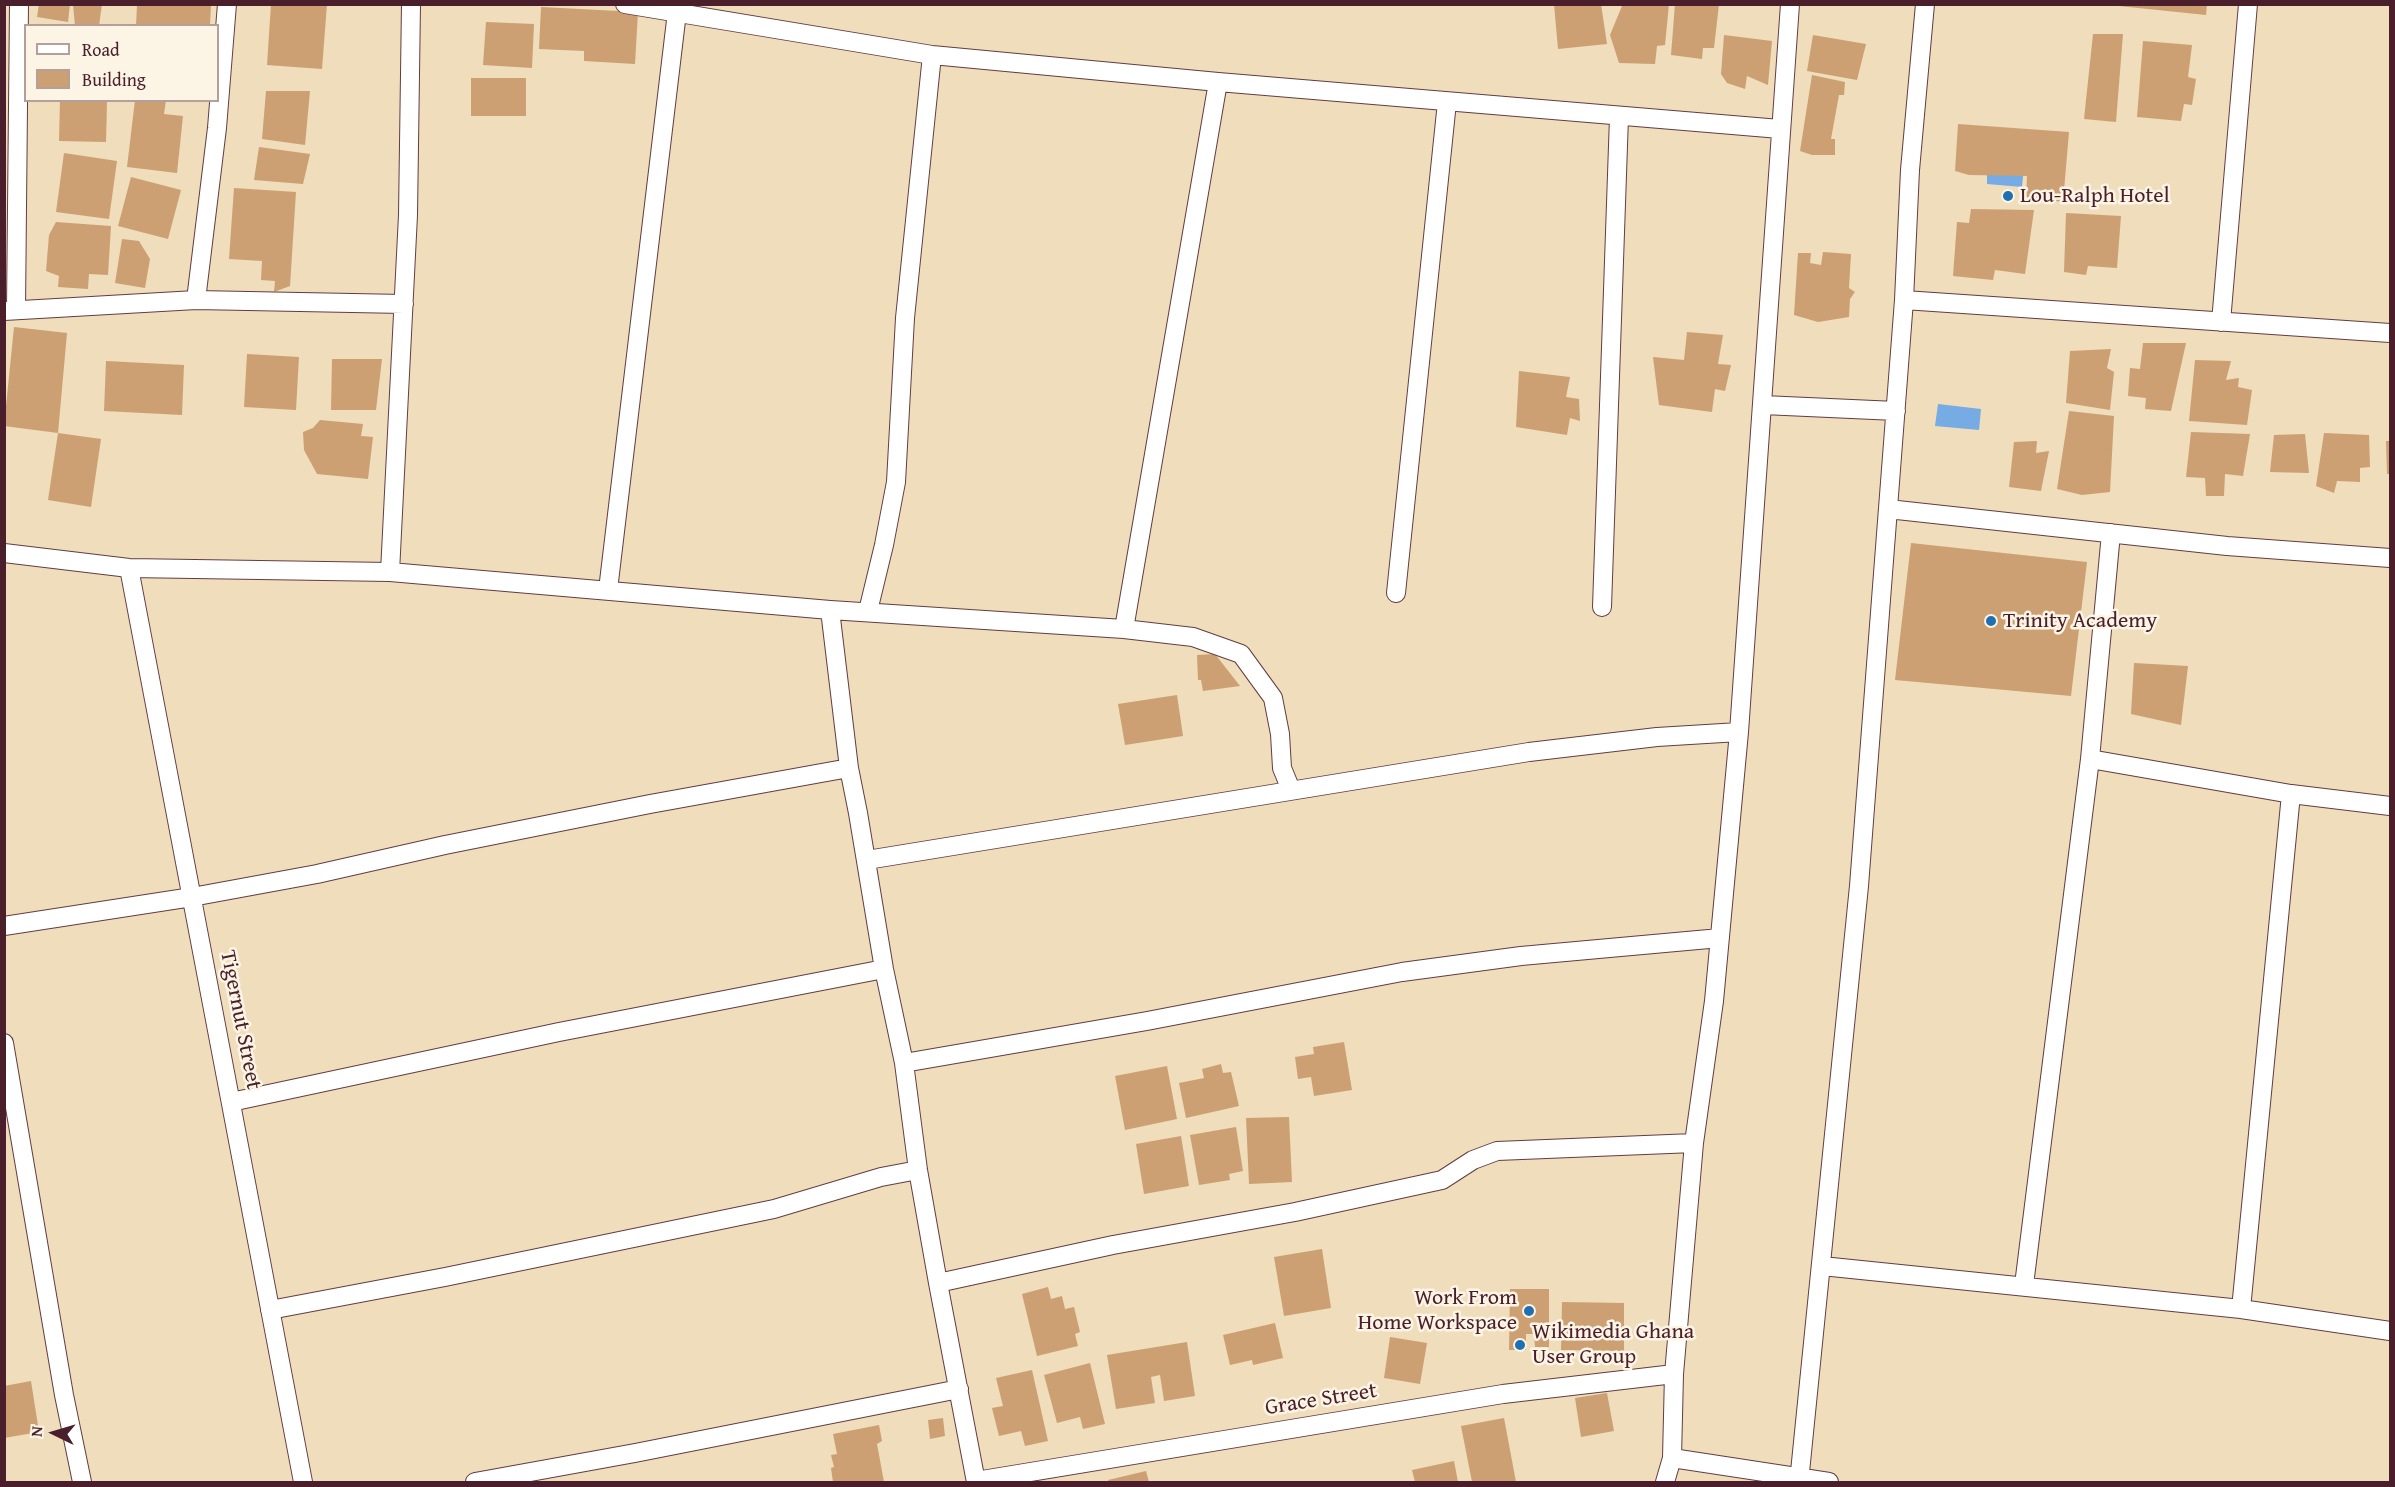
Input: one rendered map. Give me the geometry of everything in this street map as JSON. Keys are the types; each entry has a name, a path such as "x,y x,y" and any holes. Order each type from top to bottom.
{"street":[{"path":"20,4 10,310 196,300 404,304"},
{"path":"196,300 217,128 227,4"},
{"path":"390,572 408,216 411,4"},
{"path":"625,4 933,55 1218,82 1780,129"},
{"path":"1665,1482 1672,1458 1674,1374 1694,1143 1714,1001 1739,732 1764,405 1780,129 1790,4"},
{"path":"1800,1480 1859,886 1904,300 1910,170 1925,4"},
{"path":"2221,321 2248,4"},
{"path":"608,590 677,12"},
{"path":"868,611 896,482 905,318 933,55"},
{"path":"1124,629 1218,82"},
{"path":"1396,593 1447,102"},
{"path":"1602,607 1619,117"},
{"path":"1904,300 2391,333"},
{"path":"1764,405 1896,411"},
{"path":"1888,509 2227,546 2391,558"},
{"path":"2024,1285 2090,759 2111,533"},
{"path":"4,553 129,567 390,572 830,610 1124,629 1193,637 1241,654 1273,698 1280,734 1282,768 1291,790"},
{"name":"Tigernut Street","path":"129,567 303,1482"},
{"path":"830,610 849,768 867,860 884,969 904,1063 918,1170 938,1283 976,1482"},
{"path":"867,860 1529,752 1646,739 1739,732"},
{"path":"2090,759 2291,794 2391,806"},
{"path":"4,926 192,897 317,874 445,845 650,804 849,768"},
{"path":"2241,1309 2291,794"},
{"path":"904,1063 1147,1021 1402,972 1521,956 1720,938"},
{"path":"231,1102 559,1032 884,969"},
{"path":"4,1042 62,1383 82,1482"},
{"path":"938,1283 1113,1245 1295,1212 1442,1180 1473,1160 1497,1150 1694,1143"},
{"path":"270,1310 445,1277 774,1209 881,1178 918,1170"},
{"path":"1822,1266 2241,1309 2391,1332"},
{"name":"Grace Street","path":"976,1482 1503,1395 1674,1374"},
{"path":"475,1482 958,1389"},
{"path":"1672,1458 1800,1480 1829,1482"}],"water":[{"path":"1987,165 2024,166 2022,187 1987,184"},
{"path":"1938,404 1981,409 1979,430 1935,426"}],"building":[{"path":"39,4 70,4 68,22 37,17"},
{"path":"73,4 102,4 99,24 75,24"},
{"path":"271,4 327,4 322,69 267,65"},
{"path":"1554,4 1601,4 1607,44 1558,49"},
{"path":"1669,4 1665,45 1657,46 1655,64 1619,63 1610,35 1622,6"},
{"path":"1675,4 1719,4 1714,48 1703,48 1702,59 1671,55"},
{"path":"2119,4 2207,4 2206,15 2119,6"},
{"path":"137,5 211,5 210,24 136,24"},
{"path":"541,7 638,12 635,64 584,61 584,51 539,49"},
{"path":"486,22 534,24 532,68 483,65"},
{"path":"2093,34 2123,34 2116,122 2084,119"},
{"path":"1724,35 1772,41 1768,85 1747,76 1745,89 1727,83 1721,74"},
{"path":"1813,35 1866,44 1857,80 1807,71"},
{"path":"2143,41 2192,45 2188,77 2196,79 2192,105 2184,104 2181,121 2137,117"},
{"path":"1812,75 1845,82 1844,95 1839,95 1831,139 1835,139 1835,155 1812,155 1800,151"},
{"path":"471,78 526,78 526,116 471,116"},
{"path":"266,91 310,91 305,145 262,139"},
{"path":"60,102 107,102 106,142 59,141"},
{"path":"135,102 166,102 164,114 183,116 177,173 127,167"},
{"path":"1958,124 2069,132 2063,202 2026,197 2027,176 1969,175 1955,171"},
{"path":"259,147 310,154 303,184 254,180"},
{"path":"64,153 117,161 109,219 56,212"},
{"path":"131,177 181,190 168,239 118,226"},
{"path":"234,188 296,192 290,286 274,292 275,281 261,280 262,261 229,259"},
{"path":"1971,209 2034,210 2025,274 1995,270 1993,280 1953,276 1957,222 1969,223"},
{"path":"2066,213 2121,216 2117,268 2088,266 2086,275 2064,272"},
{"path":"56,222 111,226 108,275 89,274 88,289 58,287 59,276 46,271 49,235"},
{"path":"122,239 139,241 150,259 145,288 115,283"},
{"path":"1823,252 1851,254 1849,288 1855,292 1850,299 1849,317 1818,322 1794,315 1798,253 1811,253 1810,263 1821,265"},
{"path":"14,327 67,333 58,433 4,426"},
{"path":"1687,332 1723,335 1718,364 1731,365 1725,391 1715,389 1712,412 1659,405 1653,357 1684,360"},
{"path":"2143,343 2186,343 2171,411 2145,409 2146,398 2128,396 2130,368 2140,369"},
{"path":"2111,349 2107,368 2114,372 2110,410 2066,403 2070,351"},
{"path":"247,354 299,357 296,410 244,407"},
{"path":"332,359 382,359 376,410 331,410"},
{"path":"2195,360 2231,361 2226,380 2239,378 2238,387 2252,390 2247,425 2189,421"},
{"path":"106,361 184,365 182,415 104,411"},
{"path":"1519,371 1570,377 1566,397 1579,399 1580,421 1570,418 1567,435 1516,427"},
{"path":"2069,411 2114,416 2110,492 2082,495 2057,489"},
{"path":"320,420 363,424 361,436 373,437 368,479 317,474 304,450 303,432 313,428"},
{"path":"2191,432 2250,434 2243,476 2225,474 2224,496 2206,496 2205,478 2186,477"},
{"path":"58,433 101,439 91,507 48,500"},
{"path":"2324,433 2369,435 2370,467 2360,468 2360,482 2337,481 2334,493 2316,486"},
{"path":"2305,434 2309,473 2270,472 2274,435"},
{"path":"2037,441 2036,453 2049,451 2041,491 2009,487 2014,442"},
{"path":"2386,441 2390,441 2390,474 2387,474"},
{"name":"Trinity Academy","path":"1911,543 2087,562 2071,696 1895,680"},
{"path":"1215,654 1240,686 1203,691 1201,680 1198,680 1197,655"},
{"path":"2134,663 2188,666 2181,725 2131,714"},
{"path":"1177,695 1183,736 1125,745 1118,704"},
{"path":"1344,1042 1352,1090 1314,1096 1311,1077 1298,1079 1295,1057 1314,1054 1313,1047"},
{"path":"1221,1064 1223,1073 1231,1072 1239,1106 1186,1118 1179,1083 1204,1078 1202,1069"},
{"path":"1167,1066 1177,1119 1125,1130 1115,1076"},
{"path":"1289,1117 1292,1182 1249,1184 1246,1118"},
{"path":"1236,1127 1243,1171 1229,1174 1230,1180 1199,1185 1190,1135"},
{"path":"1181,1136 1189,1186 1144,1194 1136,1144"},
{"path":"1322,1249 1331,1308 1284,1316 1274,1257"},
{"path":"1048,1287 1051,1299 1062,1296 1065,1309 1074,1307 1080,1332 1075,1334 1078,1346 1037,1356 1022,1294"},
{"name":"Work From Home Workspace","path":"1510,1289 1549,1289 1549,1347 1535,1347 1534,1334 1526,1334 1526,1350 1509,1350"},
{"path":"1562,1302 1624,1303 1624,1351 1561,1350"},
{"path":"1275,1323 1283,1358 1253,1365 1252,1360 1230,1365 1223,1335"},
{"path":"1390,1337 1427,1343 1420,1384 1384,1378"},
{"path":"1187,1342 1195,1396 1164,1401 1160,1375 1151,1377 1155,1403 1116,1409 1107,1355"},
{"path":"1090,1363 1105,1424 1083,1429 1080,1417 1057,1423 1044,1375"},
{"path":"1032,1370 1048,1441 1025,1446 1021,1431 999,1436 992,1408 1003,1406 996,1378"},
{"path":"31,1381 39,1432 4,1438 4,1386"},
{"path":"1607,1393 1614,1431 1581,1437 1575,1398"},
{"path":"943,1418 945,1436 930,1439 928,1420"},
{"path":"1504,1418 1516,1482 1472,1482 1461,1426"},
{"path":"879,1425 882,1441 877,1444 884,1482 833,1482 831,1468 834,1467 831,1455 837,1454 833,1434"},
{"path":"1454,1461 1458,1482 1415,1482 1412,1470"},
{"path":"1146,1471 1149,1482 1109,1482 1108,1480"}],"place":[{"name":"Lou-Ralph Hotel","path":"2008,196"},
{"name":"Trinity Academy","path":"1991,621"},
{"name":"Work From Home Workspace","path":"1529,1311"},
{"name":"Wikimedia Ghana User Group","path":"1520,1345"}]}
